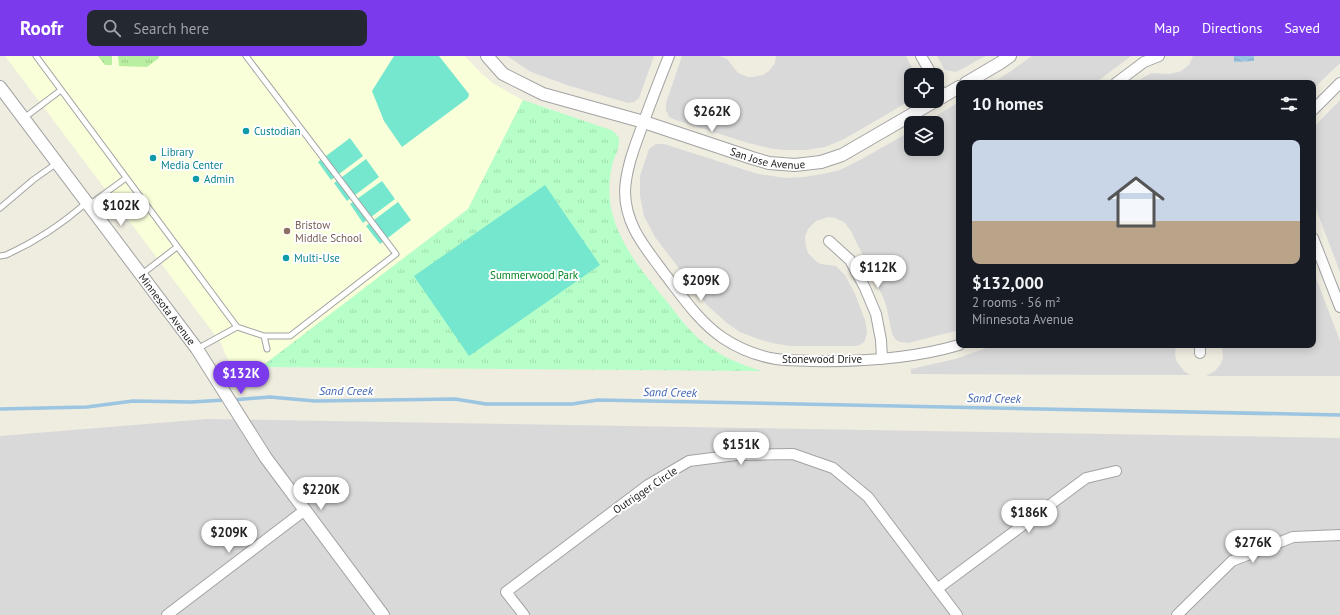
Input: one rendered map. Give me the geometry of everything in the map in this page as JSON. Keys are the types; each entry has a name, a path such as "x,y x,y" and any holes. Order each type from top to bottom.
{"street":[{"name":"San Jose Avenue","path":"487,56 503,74 543,94 644,122 769,163 795,165 821,162 842,155 923,108"},
{"name":"Stonewood Drive","path":"669,56 628,168 625,191 627,210 636,235 703,322 723,338 749,351 777,359 830,361 882,359 931,352 956,346"},
{"path":"921,56 928,68"},
{"path":"971,80 1010,56"},
{"path":"1120,80 1144,62 1159,56"},
{"path":"1316,107 1340,83"},
{"name":"Minnesota Avenue","path":"0,87 58,162 197,349 266,458 383,615"},
{"name":"San Jose Avenue","path":"944,96 956,89"},
{"path":"829,242 850,260 865,288 876,314 881,340 882,359"},
{"path":"1316,246 1340,307"},
{"name":"Outrigger Circle","path":"524,615 506,592 648,485 689,461 736,455 793,454 833,468 868,497 957,615"},
{"path":"937,588 1086,478 1116,471"},
{"path":"167,615 305,510"},
{"path":"1177,615 1232,561 1293,537 1340,535"}],"lane":[{"path":"36,56 237,327 264,336 290,336 396,254 246,56"},
{"path":"24,118 61,90"},
{"path":"0,208 33,180 58,162"},
{"path":"0,256 6,255 43,236 126,178"},
{"path":"141,274 177,247"},
{"path":"197,349 237,327"},
{"path":"264,336 267,350"}],"shaded area":[{"name":"Bristow Middle School","path":"5,56 465,56 494,84 523,100 468,209 261,367 232,366 222,345 212,331"},
{"path":"507,56 654,56 639,98 634,102 628,103 570,86 531,72"},
{"path":"682,56 720,56 727,59 738,73 748,77 763,75 769,71 775,63 776,56 906,56 912,68 904,68 904,104 842,140 825,147 805,150 773,149 748,143 673,119 669,117 666,110 666,103"},
{"path":"937,56 985,56 956,72 945,70"},
{"path":"1032,56 1131,56 1099,80 997,80"},
{"path":"1193,56 1340,56 1340,63 1316,86 1316,80 1140,80 1152,73 1170,74 1181,71 1189,65"},
{"path":"1340,100 1340,272 1316,209 1316,125"},
{"path":"956,104 956,331 908,343 896,340 892,334 884,299 851,231 844,222 828,217 816,221 808,229 805,237 806,247 808,253 817,262 836,266 845,275 855,294 865,320 867,332 865,341 860,345 855,346 790,346 758,339 740,332 727,323 707,305 655,237 644,216 640,196 640,176 649,149 656,144 664,144 758,174 786,178 804,177 840,170 904,135 904,156 944,156 944,116 936,116"},
{"path":"1316,278 1340,341 1340,376 1206,376 1215,371 1223,358 1222,348 1316,348"},
{"path":"986,348 1176,348 1175,355 1177,362 1184,371 1190,375 911,374 911,369 955,359"},
{"path":"207,419 1340,438 1340,615 0,615 0,436"}],"green space":[{"path":"98,56 112,56 112,65 105,65"},
{"path":"118,56 159,56 159,58 147,67 119,66"},
{"path":"394,56 439,56 469,94 468,98 402,147 384,121 372,91"},
{"name":"Summerwood Park","path":"523,100 611,130 617,135 619,145 611,169 609,196 611,210 617,228 629,251 652,283 699,339 724,356 738,363 761,371 261,367 468,209"},
{"path":"350,138 363,156 331,180 318,162"},
{"path":"366,159 379,177 347,201 334,183"},
{"path":"382,181 395,199 363,223 350,204"},
{"path":"545,185 600,265 469,356 414,276"},
{"path":"398,202 411,220 380,244 366,226"}],"water":[{"path":"1234,56 1254,56 1254,61 1234,62"}],"waterway":[{"name":"Sand Creek","path":"232,400 270,397 315,401 455,399 486,404 572,404 598,400 1340,415"},
{"name":"Sand Creek","path":"0,409 87,407 133,401 191,402 226,400"}],"place":[{"name":"Custodian","path":"246,131"},
{"name":"Library Media Center","path":"153,158"},
{"name":"Admin","path":"196,179"},
{"name":"Bristow Middle School","path":"287,231"},
{"name":"Multi-Use","path":"286,258"}]}
